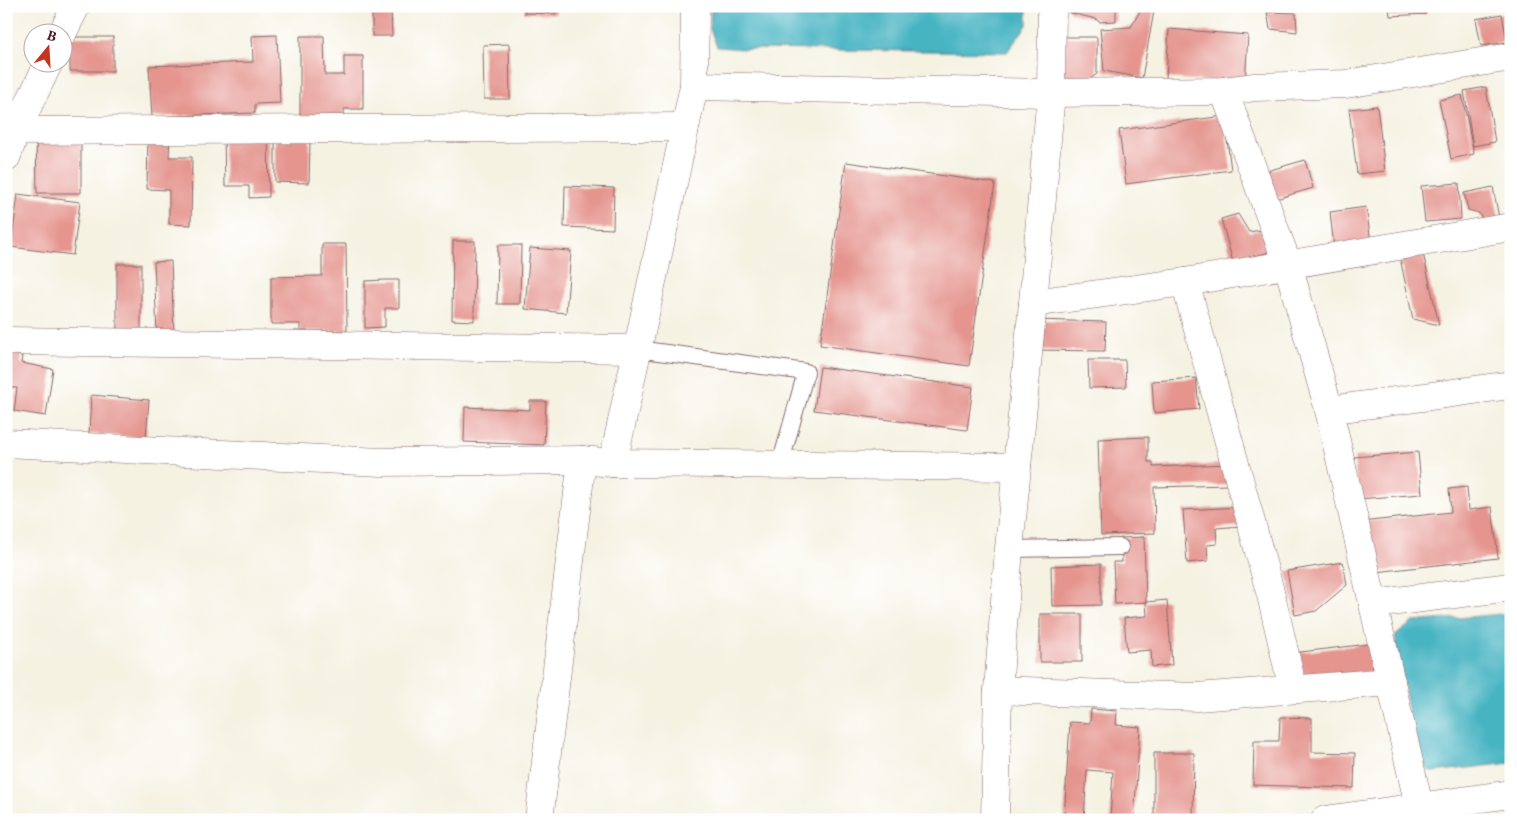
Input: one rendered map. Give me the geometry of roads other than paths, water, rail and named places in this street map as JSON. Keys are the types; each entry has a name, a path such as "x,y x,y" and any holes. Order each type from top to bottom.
{"street":[{"path":"68,22 76,6"},
{"path":"613,463 694,86 695,6"},
{"path":"994,820 998,690 1009,549 1051,93 1052,6"},
{"path":"694,86 1051,93 1224,91 1255,87 1346,84 1511,57"},
{"path":"6,158 16,131 44,72"},
{"path":"1224,91 1288,265 1329,410 1419,806"},
{"path":"16,131 685,127"},
{"path":"1033,303 1185,282 1511,227"},
{"path":"1185,282 1271,595 1293,690"},
{"path":"6,341 637,349"},
{"path":"1329,410 1511,385"},
{"path":"6,443 381,462 582,460 613,463 1017,466"},
{"path":"539,820 582,460"},
{"path":"1373,604 1511,587"},
{"path":"998,690 1197,697 1391,682"},
{"path":"1325,820 1511,794"}],"lane":[{"path":"637,349 806,372 780,464"},
{"path":"1009,549 1120,547"}],"water":[{"path":"711,6 1027,6 1027,25 1007,52 743,49 717,47 710,29"},
{"path":"1511,613 1511,763 1433,772 1418,765 1395,636 1413,622"}]}
